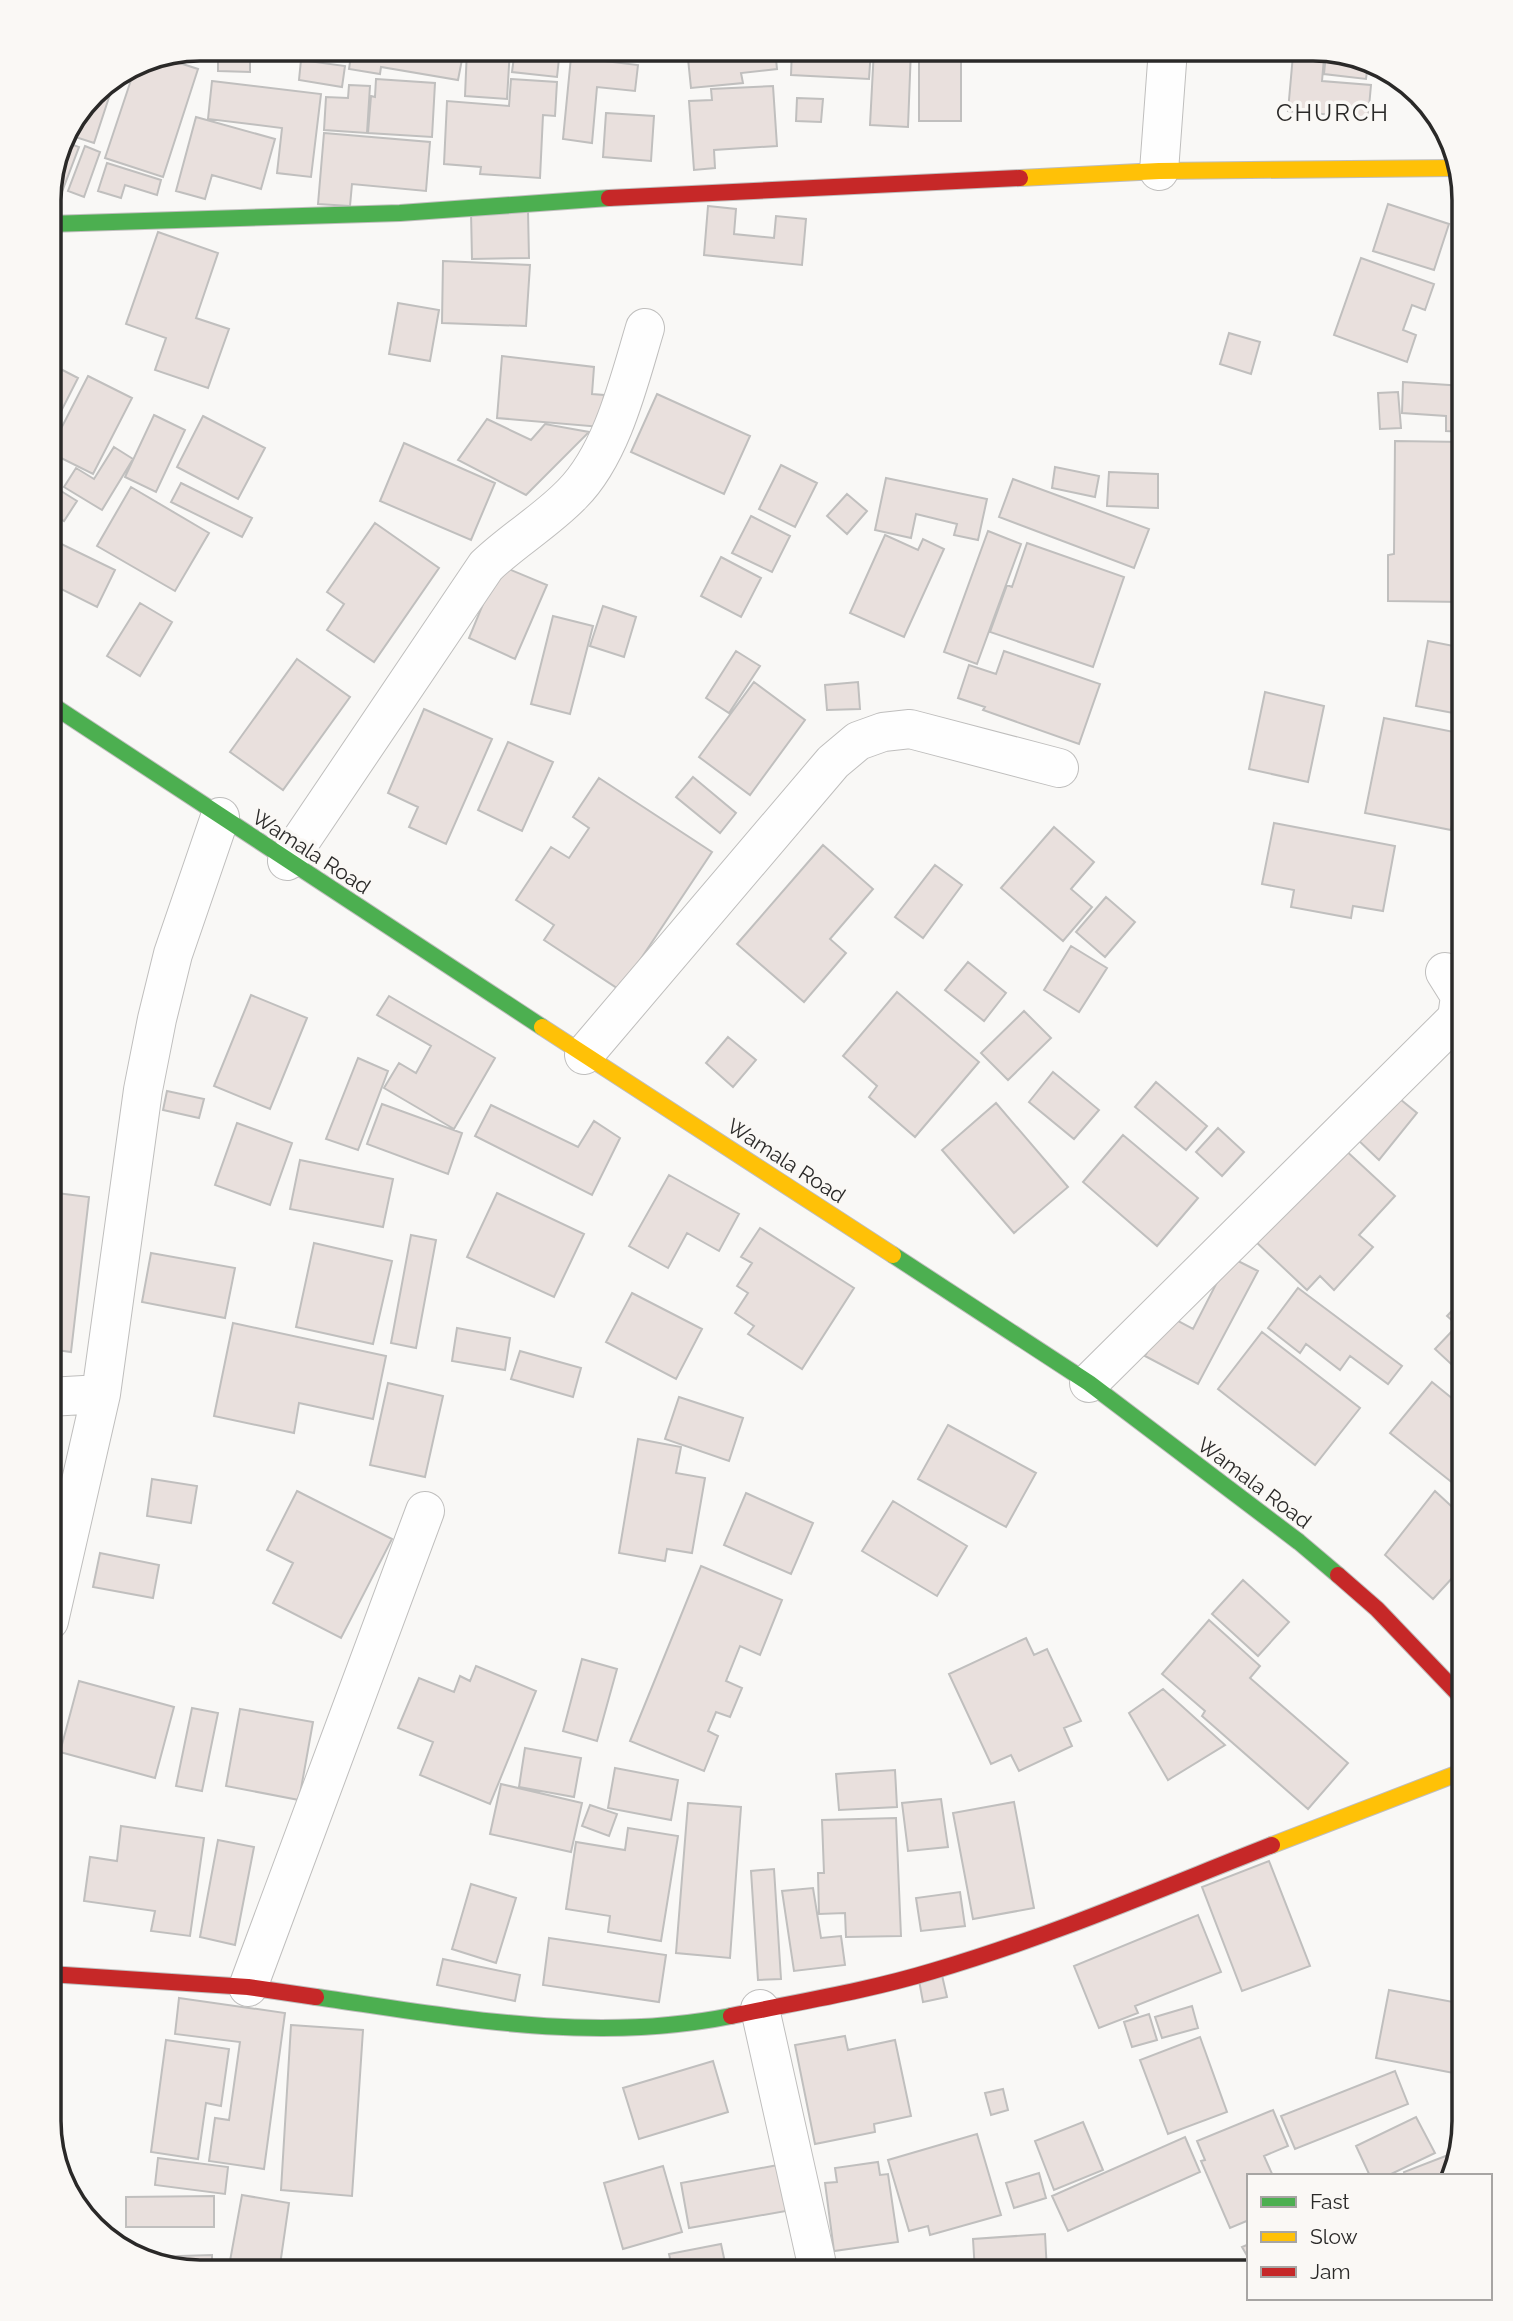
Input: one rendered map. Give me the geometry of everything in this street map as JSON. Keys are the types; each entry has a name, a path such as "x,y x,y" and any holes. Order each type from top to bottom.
{"street":[{"path":"1159,171 1167,62"},
{"path":"62,224 400,213 588,199 1159,171 1448,168"},
{"path":"287,861 486,566 559,506 590,473 628,385 645,328"},
{"name":"Wamala Road","path":"62,711 1089,1383 1299,1542 1377,1609 1452,1687"},
{"path":"584,1055 833,762 858,741 883,732 911,729 1059,768"},
{"path":"61,1567 101,1394 143,1090 157,1019 177,942 220,817"},
{"path":"1445,972 1452,983"},
{"path":"1089,1383 1452,1023"},
{"path":"61,1396 101,1394"},
{"path":"248,1987 425,1511"},
{"path":"61,1975 248,1987 513,2025 638,2029 726,2017 871,1987 1004,1949 1452,1776"},
{"path":"760,2009 816,2260"}],"building":[{"path":"218,62 250,62 250,72 218,71"},
{"path":"301,62 345,66 342,87 299,80"},
{"path":"350,62 461,62 458,80 381,67 380,74 349,69"},
{"path":"466,62 509,62 507,99 465,96"},
{"path":"513,62 559,62 557,77 512,72"},
{"path":"571,62 638,65 635,91 597,87 592,143 563,139"},
{"path":"688,62 776,62 777,69 741,73 743,83 691,88"},
{"path":"792,62 870,62 869,79 791,75"},
{"path":"873,62 910,62 908,127 870,125"},
{"path":"919,62 961,62 961,121 919,121"},
{"path":"1292,62 1324,62 1322,81 1371,85 1368,118 1288,111"},
{"path":"1325,62 1367,72 1366,79 1324,74"},
{"path":"180,63 198,69 163,177 105,158 131,80 173,64"},
{"path":"376,79 435,83 432,137 368,133 371,96 375,97"},
{"path":"511,79 557,82 555,116 543,115 540,178 480,174 481,167 444,164 447,101 509,106"},
{"path":"212,81 321,94 311,177 277,173 282,128 208,119"},
{"path":"349,85 370,86 367,133 324,130 326,97 348,98"},
{"path":"773,86 777,146 714,150 715,168 694,170 689,101 712,100 711,89"},
{"path":"110,96 94,143 77,137 90,116"},
{"path":"797,98 823,99 821,122 796,121"},
{"path":"606,113 654,116 651,161 603,157"},
{"path":"196,117 275,139 261,189 212,175 205,199 176,191"},
{"path":"324,133 430,142 426,191 352,184 350,206 318,204"},
{"path":"74,145 79,147 62,192 69,156"},
{"path":"85,146 100,152 84,197 68,191"},
{"path":"107,163 161,180 157,195 125,185 121,198 98,191"},
{"path":"1388,204 1449,224 1434,270 1373,251"},
{"path":"708,206 736,209 734,234 774,238 776,216 806,219 802,265 704,255"},
{"path":"528,211 529,258 472,259 471,212"},
{"path":"158,232 218,253 196,318 229,329 208,388 155,370 166,338 126,324"},
{"path":"1361,258 1434,284 1425,310 1412,305 1403,330 1416,335 1407,362 1334,335"},
{"path":"443,261 530,265 526,326 442,323"},
{"path":"398,303 439,310 430,361 389,354"},
{"path":"1229,333 1260,342 1251,374 1220,364"},
{"path":"502,356 594,367 592,394 604,395 601,427 497,418"},
{"path":"62,370 78,378 62,410"},
{"path":"88,376 132,398 93,474 62,458 62,427"},
{"path":"1403,382 1452,385 1452,431 1446,431 1446,416 1402,413"},
{"path":"1398,392 1401,428 1380,429 1378,393"},
{"path":"657,394 750,436 724,494 631,452"},
{"path":"154,415 185,430 156,492 125,477"},
{"path":"203,416 265,448 238,499 177,467"},
{"path":"487,419 531,440 545,424 589,432 526,495 458,460"},
{"path":"1395,441 1452,442 1452,602 1388,601 1388,555 1394,554"},
{"path":"404,443 495,483 471,540 380,501"},
{"path":"114,447 133,459 102,510 64,487 76,468 94,479"},
{"path":"781,465 817,483 795,527 759,509"},
{"path":"1055,467 1099,476 1095,497 1052,488"},
{"path":"1109,472 1158,474 1158,508 1107,506"},
{"path":"886,478 987,499 978,540 954,535 957,524 916,514 911,538 875,530"},
{"path":"1013,479 1149,529 1134,568 999,517"},
{"path":"181,483 252,518 242,537 171,502"},
{"path":"131,487 209,533 175,591 97,546"},
{"path":"62,492 77,501 64,521 62,520"},
{"path":"847,494 867,511 847,534 827,516"},
{"path":"751,516 790,536 772,572 732,553"},
{"path":"375,523 439,568 374,662 327,630 344,604 327,592"},
{"path":"988,531 1021,544 977,664 944,652"},
{"path":"885,535 918,550 923,539 944,549 904,637 850,613"},
{"path":"1027,543 1124,577 1093,667 990,632 1007,585 1012,587"},
{"path":"62,544 115,570 97,607 62,589"},
{"path":"721,557 761,578 741,617 701,596"},
{"path":"499,565 547,585 515,659 469,638"},
{"path":"140,603 172,622 140,676 107,656"},
{"path":"603,606 636,617 624,657 590,646"},
{"path":"553,616 593,626 570,714 531,704"},
{"path":"1428,641 1452,646 1452,713 1416,706"},
{"path":"736,651 760,666 729,713 706,698"},
{"path":"1004,651 1100,684 1079,744 983,710 985,707 958,698 969,665 996,674"},
{"path":"297,659 350,697 283,790 230,752"},
{"path":"754,682 805,720 750,795 699,757"},
{"path":"858,682 860,709 827,710 825,685"},
{"path":"1265,692 1324,706 1308,782 1249,769"},
{"path":"424,709 492,739 446,844 409,827 418,807 388,793"},
{"path":"1384,718 1452,732 1451,830 1365,813"},
{"path":"508,742 553,762 522,831 478,810"},
{"path":"693,777 736,813 720,833 676,797"},
{"path":"599,778 712,852 620,990 544,940 554,925 516,900 551,847 569,858 589,828 573,817"},
{"path":"1274,823 1395,846 1383,911 1353,906 1351,918 1291,907 1294,890 1262,884"},
{"path":"1054,827 1094,862 1071,889 1092,907 1063,941 1001,888"},
{"path":"823,845 873,889 830,939 846,953 804,1002 737,944"},
{"path":"935,865 962,885 923,938 895,917"},
{"path":"1106,897 1135,922 1105,957 1076,932"},
{"path":"1071,946 1107,968 1079,1012 1044,990"},
{"path":"968,962 1006,993 984,1021 945,990"},
{"path":"897,992 979,1062 915,1137 869,1097 877,1086 843,1056"},
{"path":"251,995 307,1018 270,1109 214,1086"},
{"path":"389,996 495,1058 454,1129 384,1088 399,1063 416,1073 431,1046 377,1015"},
{"path":"1024,1011 1051,1038 1008,1080 981,1053"},
{"path":"728,1037 756,1060 733,1087 706,1063"},
{"path":"358,1058 388,1071 358,1150 326,1139"},
{"path":"1053,1072 1099,1110 1074,1139 1029,1102"},
{"path":"1156,1082 1207,1126 1186,1150 1135,1107"},
{"path":"167,1091 204,1099 199,1118 163,1110"},
{"path":"1395,1095 1417,1113 1379,1160 1356,1138"},
{"path":"996,1103 1068,1187 1014,1233 942,1150"},
{"path":"382,1104 462,1133 448,1174 367,1144"},
{"path":"491,1105 578,1147 594,1121 620,1138 592,1195 475,1136"},
{"path":"237,1123 292,1143 270,1205 215,1185"},
{"path":"1218,1128 1244,1152 1222,1176 1196,1152"},
{"path":"1123,1135 1198,1198 1157,1246 1083,1182"},
{"path":"1342,1147 1395,1196 1359,1235 1373,1247 1334,1290 1320,1276 1307,1290 1255,1241"},
{"path":"300,1160 393,1179 383,1227 290,1209"},
{"path":"669,1175 739,1214 719,1251 687,1233 668,1268 629,1246"},
{"path":"497,1193 584,1234 554,1297 467,1257"},
{"path":"61,1194 89,1197 71,1352 61,1351"},
{"path":"760,1228 854,1288 802,1369 748,1334 754,1326 735,1313 748,1293 737,1286 752,1263 741,1257"},
{"path":"411,1235 436,1240 416,1348 391,1343"},
{"path":"314,1243 392,1261 373,1344 296,1327"},
{"path":"151,1253 235,1268 225,1318 142,1302"},
{"path":"1230,1257 1258,1271 1198,1384 1145,1356 1167,1315 1193,1329"},
{"path":"1298,1288 1402,1366 1388,1384 1350,1356 1340,1370 1306,1344 1300,1353 1268,1328"},
{"path":"632,1293 702,1329 676,1379 606,1342"},
{"path":"233,1323 386,1356 373,1419 299,1403 294,1433 214,1416"},
{"path":"457,1328 510,1338 505,1370 452,1361"},
{"path":"1452,1331 1452,1365 1435,1349"},
{"path":"1262,1332 1360,1408 1315,1465 1218,1389"},
{"path":"520,1351 581,1368 573,1397 511,1379"},
{"path":"1432,1382 1452,1398 1452,1482 1390,1433"},
{"path":"388,1383 443,1396 425,1477 370,1465"},
{"path":"679,1397 743,1418 729,1461 665,1439"},
{"path":"948,1425 1036,1473 1006,1527 918,1479"},
{"path":"638,1439 681,1447 676,1473 705,1478 692,1553 667,1549 665,1561 619,1553"},
{"path":"152,1479 197,1486 191,1523 147,1516"},
{"path":"297,1491 392,1539 341,1638 273,1603 293,1563 267,1550"},
{"path":"1435,1491 1452,1507 1452,1578 1433,1599 1385,1555"},
{"path":"746,1493 813,1523 791,1574 724,1545"},
{"path":"893,1501 967,1546 937,1596 862,1551"},
{"path":"100,1553 159,1565 153,1598 93,1587"},
{"path":"701,1566 782,1600 760,1655 740,1646 726,1681 742,1688 730,1717 716,1712 708,1731 718,1736 704,1771 630,1741"},
{"path":"1243,1580 1289,1622 1258,1656 1212,1614"},
{"path":"1209,1620 1260,1666 1250,1678 1348,1763 1308,1809 1202,1716 1205,1711 1162,1674"},
{"path":"1026,1638 1034,1655 1047,1649 1081,1721 1064,1728 1072,1746 1019,1771 1011,1755 991,1764 949,1674"},
{"path":"582,1659 617,1669 597,1741 563,1731"},
{"path":"476,1666 536,1691 490,1804 420,1775 433,1742 398,1728 419,1678 454,1692 460,1676 470,1681"},
{"path":"79,1681 174,1707 155,1778 61,1752"},
{"path":"1163,1689 1225,1745 1168,1780 1129,1713"},
{"path":"192,1708 218,1713 202,1791 176,1786"},
{"path":"240,1709 313,1722 299,1800 226,1786"},
{"path":"525,1748 581,1758 574,1797 519,1787"},
{"path":"615,1768 678,1780 671,1820 608,1808"},
{"path":"895,1770 897,1807 839,1810 836,1774"},
{"path":"501,1784 582,1803 571,1852 490,1834"},
{"path":"941,1799 948,1847 908,1851 902,1803"},
{"path":"1014,1802 1034,1908 973,1919 953,1813"},
{"path":"688,1803 741,1807 730,1958 676,1953"},
{"path":"590,1805 617,1814 609,1836 582,1826"},
{"path":"896,1818 901,1936 846,1937 845,1913 819,1914 818,1873 824,1873 822,1820"},
{"path":"121,1826 204,1838 190,1936 151,1931 155,1911 84,1901 90,1857 117,1861"},
{"path":"628,1828 678,1836 661,1941 608,1932 610,1916 566,1909 576,1842 625,1850"},
{"path":"218,1840 254,1847 235,1945 200,1937"},
{"path":"1269,1861 1310,1966 1242,1991 1202,1887"},
{"path":"774,1869 781,1979 758,1980 751,1871"},
{"path":"471,1884 516,1898 496,1963 452,1949"},
{"path":"813,1888 821,1938 841,1936 845,1965 794,1971 782,1891"},
{"path":"960,1892 965,1926 921,1931 916,1898"},
{"path":"1198,1915 1221,1972 1135,2006 1138,2013 1099,2028 1074,1966"},
{"path":"549,1938 666,1955 659,2002 543,1985"},
{"path":"443,1959 520,1975 515,2001 437,1985"},
{"path":"941,1971 947,1997 923,2002 918,1975"},
{"path":"1389,1990 1452,2002 1452,2073 1376,2058"},
{"path":"179,1998 285,2013 264,2169 209,2161 215,2118 229,2120 240,2042 175,2034"},
{"path":"1192,2006 1198,2028 1162,2038 1155,2017"},
{"path":"1149,2014 1157,2040 1132,2047 1124,2022"},
{"path":"291,2025 363,2030 352,2196 281,2190"},
{"path":"845,2036 848,2050 895,2040 911,2116 874,2124 875,2132 815,2144 795,2045"},
{"path":"1200,2037 1227,2112 1168,2134 1140,2060"},
{"path":"166,2040 229,2049 221,2106 206,2103 198,2159 151,2152"},
{"path":"713,2061 728,2112 639,2139 623,2088"},
{"path":"1395,2071 1408,2104 1295,2149 1281,2116"},
{"path":"1003,2089 1008,2110 991,2115 985,2093"},
{"path":"1273,2110 1288,2146 1264,2156 1272,2174 1247,2174 1247,2221 1230,2228 1201,2161 1205,2160 1197,2141"},
{"path":"1416,2117 1435,2153 1391,2174 1369,2174 1356,2146"},
{"path":"1083,2122 1103,2170 1054,2190 1035,2141"},
{"path":"977,2134 1001,2215 930,2235 928,2226 909,2231 888,2160"},
{"path":"1185,2137 1200,2172 1068,2231 1052,2196"},
{"path":"1447,2155 1441,2174 1404,2172"},
{"path":"158,2158 228,2167 225,2194 155,2185"},
{"path":"878,2162 880,2175 888,2174 898,2242 834,2251 825,2183 837,2182 835,2168"},
{"path":"778,2165 786,2211 689,2228 681,2183"},
{"path":"663,2166 682,2232 623,2249 604,2183"},
{"path":"1039,2173 1046,2198 1014,2208 1006,2183"},
{"path":"242,2195 289,2203 281,2259 230,2259"},
{"path":"214,2196 214,2227 126,2227 126,2197"},
{"path":"1045,2234 1046,2260 974,2260 973,2239"},
{"path":"721,2244 724,2259 670,2259 669,2254"},
{"path":"212,2255 212,2259 191,2259 170,2256"}],"traffic: fast":[{"path":"62,224 400,213 609,198"},
{"path":"62,711 542,1027"},
{"path":"893,1255 1089,1383 1299,1542 1338,1575"},
{"path":"316,1997 471,2019 575,2028 627,2028 731,2016"}],"traffic: slow":[{"path":"1020,178 1159,171 1448,168"},
{"path":"542,1027 893,1255"},
{"path":"1272,1845 1452,1776"}],"traffic: jam":[{"path":"609,198 1020,178"},
{"path":"1338,1575 1377,1609 1452,1687"},
{"path":"731,2016 883,1984 976,1958 1104,1912 1272,1845"},
{"path":"61,1975 248,1987 316,1997"}],"district":[{"name":"CHURCH","path":"1333,113"}]}
